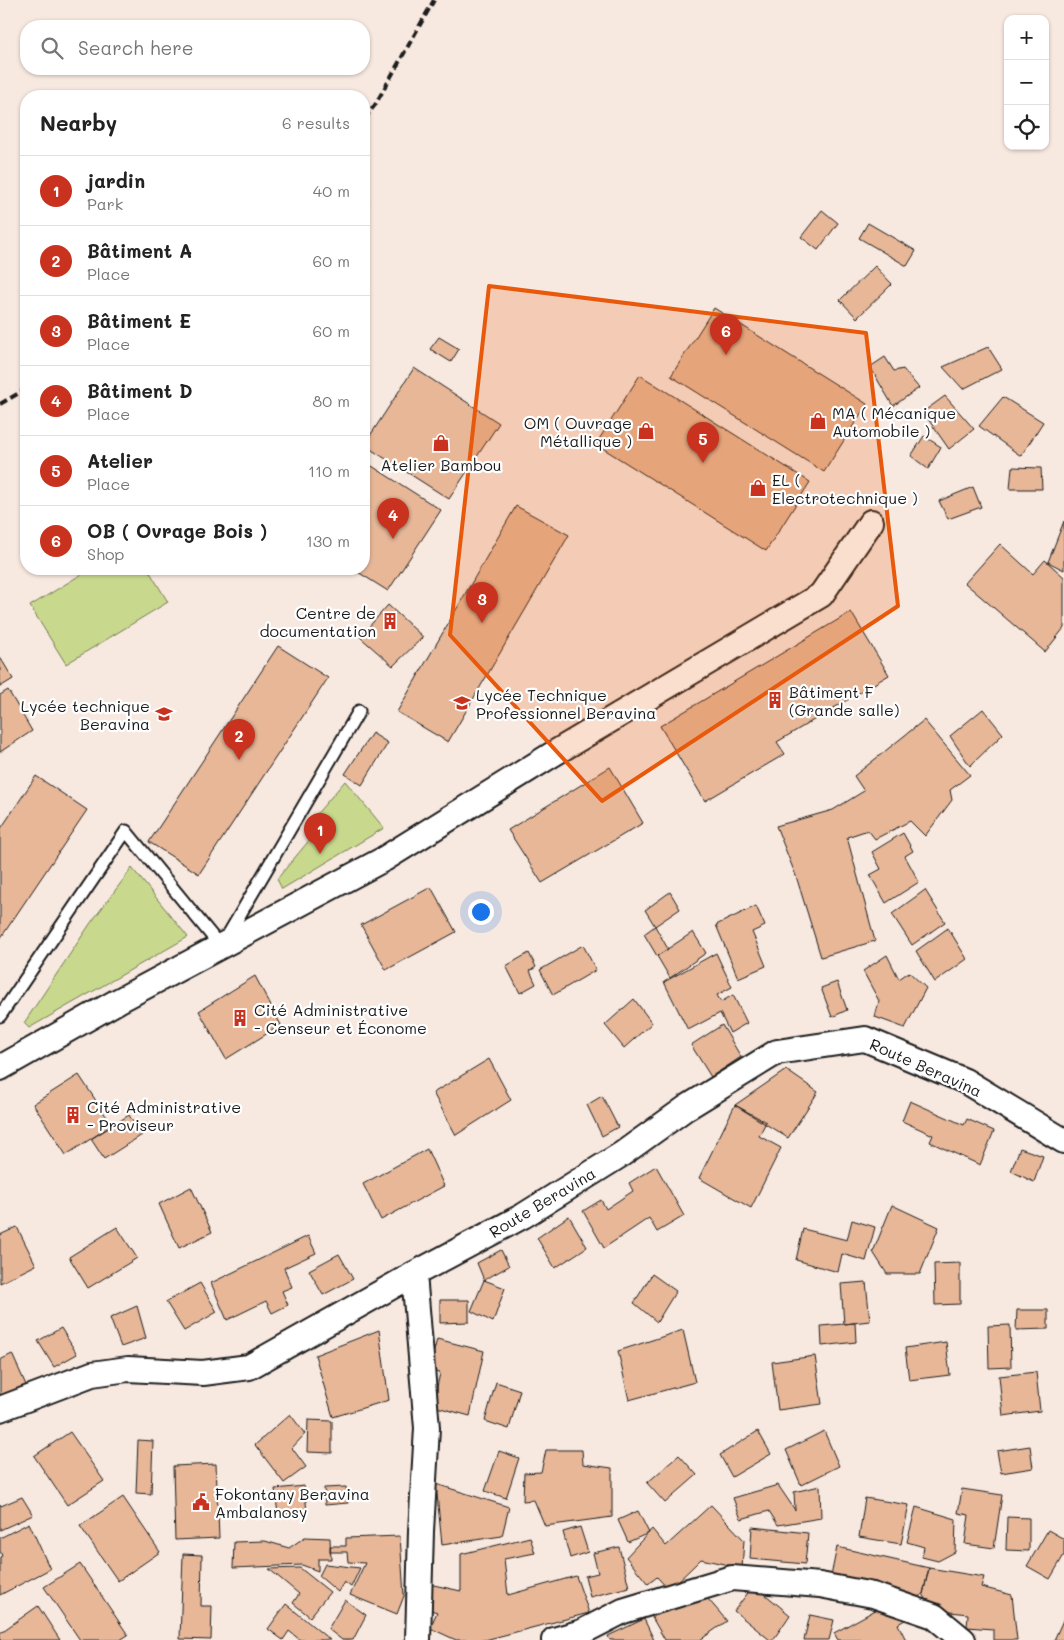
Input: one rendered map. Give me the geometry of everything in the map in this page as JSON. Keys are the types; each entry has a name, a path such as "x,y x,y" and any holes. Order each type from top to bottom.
{"street":[{"path":"0,1068 118,1001 384,859 553,754 821,595 871,522"},
{"name":"Route Beravina","path":"0,1409 92,1374 128,1369 203,1373 249,1366 523,1216 622,1154 686,1108 777,1052 865,1039 965,1080 1064,1141"},
{"path":"414,1274 426,1428 418,1640"},
{"path":"554,1640 582,1632 623,1611 732,1578 820,1585 873,1595 934,1616 963,1640"}],"lane":[{"path":"0,1016 126,831 221,947 359,711"}],"highlighted area":[{"path":"489,286 866,333 898,606 602,801 450,635"}],"green space":[{"path":"80,575 152,575 168,602 66,664 30,606"},
{"path":"345,781 384,828 282,889 277,879 322,825 314,817"},
{"path":"132,868 188,937 29,1028 24,1023 90,924"}],"building":[{"path":"822,210 838,223 818,250 801,237"},
{"path":"868,223 916,251 907,266 859,238"},
{"path":"875,266 892,284 857,318 840,300"},
{"path":"714,308 867,404 824,472 671,376"},
{"path":"439,337 459,349 451,362 430,349"},
{"path":"988,347 1002,369 963,389 943,367"},
{"path":"885,357 894,371 903,369 919,388 893,406 870,367"},
{"path":"414,368 499,423 449,499 370,449 370,436"},
{"path":"640,375 810,482 766,551 596,444"},
{"path":"945,396 974,429 949,449 923,412"},
{"path":"1003,397 1043,422 1021,456 979,426"},
{"path":"924,436 941,447 928,469 911,456"},
{"path":"370,465 441,510 388,591 363,575 370,575"},
{"path":"1012,467 1041,468 1042,489 1010,489"},
{"path":"973,487 981,507 948,519 939,501"},
{"path":"516,506 569,535 448,742 397,712"},
{"path":"1064,521 1064,570 1048,562"},
{"path":"1000,544 1033,574 1045,560 1064,577 1064,628 1045,652 965,583"},
{"name":"Centre de documentation","path":"388,605 423,637 393,666 360,637"},
{"name":"Bâtiment F (Grande salle)","path":"851,612 889,675 777,742 785,754 705,801 660,726"},
{"path":"278,646 328,678 199,874 149,842"},
{"path":"0,657 13,679 0,687"},
{"path":"8,690 32,731 0,752 0,695"},
{"path":"983,709 1003,734 970,766 950,736"},
{"path":"924,720 970,775 950,790 952,800 925,836 910,821 875,839 868,830 847,837 875,941 821,957 796,876 776,826 833,810 864,791 854,776"},
{"path":"372,733 388,743 362,785 345,774"},
{"path":"610,767 643,823 542,883 508,830"},
{"path":"36,776 87,810 0,939 0,830"},
{"path":"903,833 913,851 905,856 919,882 886,903 870,875 881,869 872,852"},
{"path":"431,887 456,932 386,970 361,925"},
{"path":"925,890 945,922 912,945 892,914"},
{"path":"670,892 680,909 655,926 645,910"},
{"path":"756,906 765,926 752,932 766,966 738,978 716,925"},
{"path":"655,926 668,949 657,956 644,934"},
{"path":"948,928 967,959 935,982 916,951"},
{"path":"693,932 706,953 670,978 657,956"},
{"path":"583,945 596,970 553,995 540,970"},
{"path":"529,953 536,967 530,971 536,984 520,993 506,966"},
{"path":"716,953 732,987 717,995 721,1002 733,995 747,1023 730,1033 720,1013 688,1030 664,982"},
{"path":"887,955 899,979 909,972 926,988 905,1028 875,1017 879,1001 863,971"},
{"name":"Cité Administrative - Censeur et Économe","path":"255,976 281,1025 226,1059 199,1011"},
{"path":"837,982 847,1010 832,1017 821,988"},
{"path":"634,999 652,1023 624,1048 605,1025"},
{"path":"722,1025 741,1057 711,1077 691,1045"},
{"path":"489,1059 511,1100 456,1135 433,1093"},
{"path":"786,1070 818,1092 788,1138 735,1105"},
{"name":"Cité Administrative - Proviseur","path":"79,1075 112,1125 66,1155 33,1104"},
{"path":"602,1096 618,1127 602,1136 587,1105"},
{"path":"910,1101 964,1125 967,1119 994,1131 980,1165 930,1142 933,1135 902,1121"},
{"path":"735,1105 766,1122 759,1136 781,1148 751,1208 699,1178"},
{"path":"129,1115 142,1135 104,1159 91,1139"},
{"path":"1020,1148 1043,1156 1034,1182 1011,1171"},
{"path":"427,1149 444,1186 381,1220 363,1184"},
{"path":"656,1166 684,1216 657,1232 649,1218 604,1248 583,1211 601,1200 606,1209 633,1191 629,1183"},
{"path":"191,1187 212,1232 179,1248 159,1204"},
{"path":"892,1205 939,1227 920,1274 887,1274 873,1252"},
{"path":"569,1216 587,1247 555,1268 537,1238"},
{"path":"852,1220 875,1227 866,1261 842,1254 838,1272 796,1260 803,1229 847,1240"},
{"path":"17,1227 36,1265 0,1283 0,1235"},
{"path":"117,1227 137,1258 88,1288 69,1257"},
{"path":"308,1236 316,1253 284,1268 292,1287 282,1291 288,1305 272,1313 266,1301 227,1320 211,1283"},
{"path":"501,1250 509,1266 484,1280 477,1263"},
{"path":"339,1254 353,1279 323,1295 309,1270"},
{"path":"960,1263 960,1304 935,1305 934,1264"},
{"path":"652,1274 676,1291 657,1322 634,1303"},
{"path":"484,1280 505,1288 493,1322 471,1311"},
{"path":"866,1282 870,1321 844,1324 841,1284"},
{"path":"200,1283 217,1312 184,1331 166,1302"},
{"path":"440,1300 469,1300 469,1322 440,1323"},
{"path":"137,1306 146,1338 121,1347 110,1318"},
{"path":"1017,1310 1048,1310 1048,1329 1016,1330"},
{"path":"855,1323 856,1342 822,1346 821,1326"},
{"path":"1010,1325 1011,1367 989,1368 988,1326"},
{"path":"61,1328 77,1354 54,1367 38,1341"},
{"path":"379,1330 389,1400 333,1417 315,1355"},
{"path":"683,1330 695,1382 629,1400 618,1351"},
{"path":"437,1339 484,1351 470,1416 433,1406 440,1373 429,1371"},
{"path":"946,1342 950,1375 909,1380 905,1348"},
{"path":"12,1354 26,1385 0,1399 0,1360"},
{"path":"815,1356 822,1404 778,1410 772,1362"},
{"path":"1036,1372 1040,1411 1003,1416 999,1376"},
{"path":"496,1382 520,1390 509,1429 485,1421"},
{"path":"290,1414 305,1434 292,1448 306,1467 284,1483 255,1445"},
{"path":"308,1420 332,1421 332,1453 307,1452"},
{"path":"758,1431 771,1454 732,1477 720,1455"},
{"path":"824,1431 839,1466 801,1485 786,1450"},
{"path":"70,1432 104,1481 67,1505 34,1456"},
{"path":"138,1440 153,1441 151,1494 136,1493"},
{"path":"1030,1446 1033,1468 1001,1473 997,1451"},
{"path":"546,1450 582,1450 583,1464 612,1468 612,1517 545,1526 534,1500 523,1501 524,1473 541,1472"},
{"path":"499,1451 519,1458 506,1498 485,1491"},
{"path":"679,1455 697,1475 665,1503 647,1483"},
{"path":"216,1464 219,1538 175,1540 173,1466"},
{"path":"436,1484 509,1507 502,1536 442,1545"},
{"path":"778,1485 795,1510 794,1492 820,1486 821,1518 778,1525 769,1511 741,1519 733,1498"},
{"path":"304,1486 307,1511 278,1515 275,1489"},
{"path":"346,1487 348,1503 325,1505 324,1488"},
{"path":"962,1489 1002,1495 994,1548 965,1544 969,1515 958,1513"},
{"path":"22,1497 33,1515 0,1530 0,1504 1,1506"},
{"path":"123,1497 160,1552 118,1581 80,1526"},
{"path":"865,1498 909,1505 901,1544 859,1537"},
{"path":"711,1505 744,1540 742,1568 701,1559 669,1590 657,1577 648,1584 626,1557 652,1529 666,1546"},
{"path":"916,1507 956,1519 955,1552 938,1561 922,1557 924,1547 907,1542"},
{"path":"638,1511 649,1533 628,1542 618,1520"},
{"path":"1007,1517 1029,1518 1029,1551 1006,1550"},
{"path":"29,1523 50,1569 0,1595 0,1557 2,1556 0,1538"},
{"path":"580,1527 588,1552 570,1558 563,1532"},
{"path":"752,1527 808,1533 805,1564 750,1559"},
{"path":"1048,1530 1064,1539 1064,1555 1050,1579 1027,1566"},
{"path":"400,1536 404,1596 397,1614 350,1595 365,1563 348,1562 347,1552 330,1552 330,1546 346,1546 346,1538"},
{"path":"305,1537 330,1538 331,1559 318,1559 318,1571 302,1565 233,1568 234,1542 265,1541 289,1548"},
{"path":"530,1537 535,1553 504,1559 508,1595 576,1576 589,1613 485,1640 456,1640 430,1628 437,1612 425,1608 429,1584 461,1591 461,1554"},
{"path":"619,1547 629,1587 590,1597 585,1576 598,1573 593,1553"},
{"path":"837,1547 929,1568 923,1594 907,1604 831,1576"},
{"path":"183,1554 202,1555 201,1606 212,1606 211,1640 180,1639"},
{"path":"80,1564 128,1635 120,1640 80,1640 44,1587"},
{"path":"325,1564 360,1568 351,1587 344,1582 338,1592 319,1576"},
{"path":"300,1568 330,1592 310,1617 293,1603 299,1594 269,1569"},
{"path":"929,1568 984,1577 981,1587 1012,1595 1017,1640 993,1640 993,1629 967,1627 968,1614 933,1610 923,1594"},
{"path":"754,1585 790,1615 773,1640 770,1640 734,1611"},
{"path":"701,1591 727,1621 700,1640 665,1640 650,1614"},
{"path":"345,1600 366,1615 353,1640 342,1640 328,1629"},
{"path":"286,1604 330,1640 300,1640 289,1631 283,1640 268,1629"},
{"path":"38,1606 60,1640 0,1640 0,1633"},
{"path":"881,1607 910,1617 898,1624 906,1640 838,1640 834,1633"},
{"path":"810,1615 834,1620 829,1640 804,1640"},
{"path":"1064,1618 1064,1640 1054,1640"},
{"path":"644,1619 654,1640 610,1640 608,1636"}],"railway":[{"path":"370,111 434,0"},
{"path":"0,404 20,392"}],"place":[{"name":"OB ( Ovrage Bois )","path":"726,355"},
{"name":"MA ( Mécanique Automobile )","path":"818,421"},
{"name":"OM ( Ouvrage Métallique )","path":"646,431"},
{"name":"Atelier Bambou","path":"441,443"},
{"name":"Atelier","path":"703,463"},
{"name":"EL ( Electrotechnique )","path":"758,488"},
{"name":"Bâtiment D","path":"393,539"},
{"name":"Centre de documentation","path":"390,621"},
{"name":"Bâtiment E","path":"482,623"},
{"name":"Bâtiment F (Grande salle)","path":"775,700"},
{"name":"Lycée Technique Professionnel Beravina","path":"462,703"},
{"name":"Lycée technique Beravina","path":"164,714"},
{"name":"Bâtiment A","path":"239,760"},
{"name":"jardin","path":"320,854"},
{"name":"Cité Administrative - Censeur et Économe","path":"240,1018"},
{"name":"Cité Administrative - Proviseur","path":"73,1115"},
{"name":"Fokontany Beravina Ambalanosy","path":"201,1502"}]}
